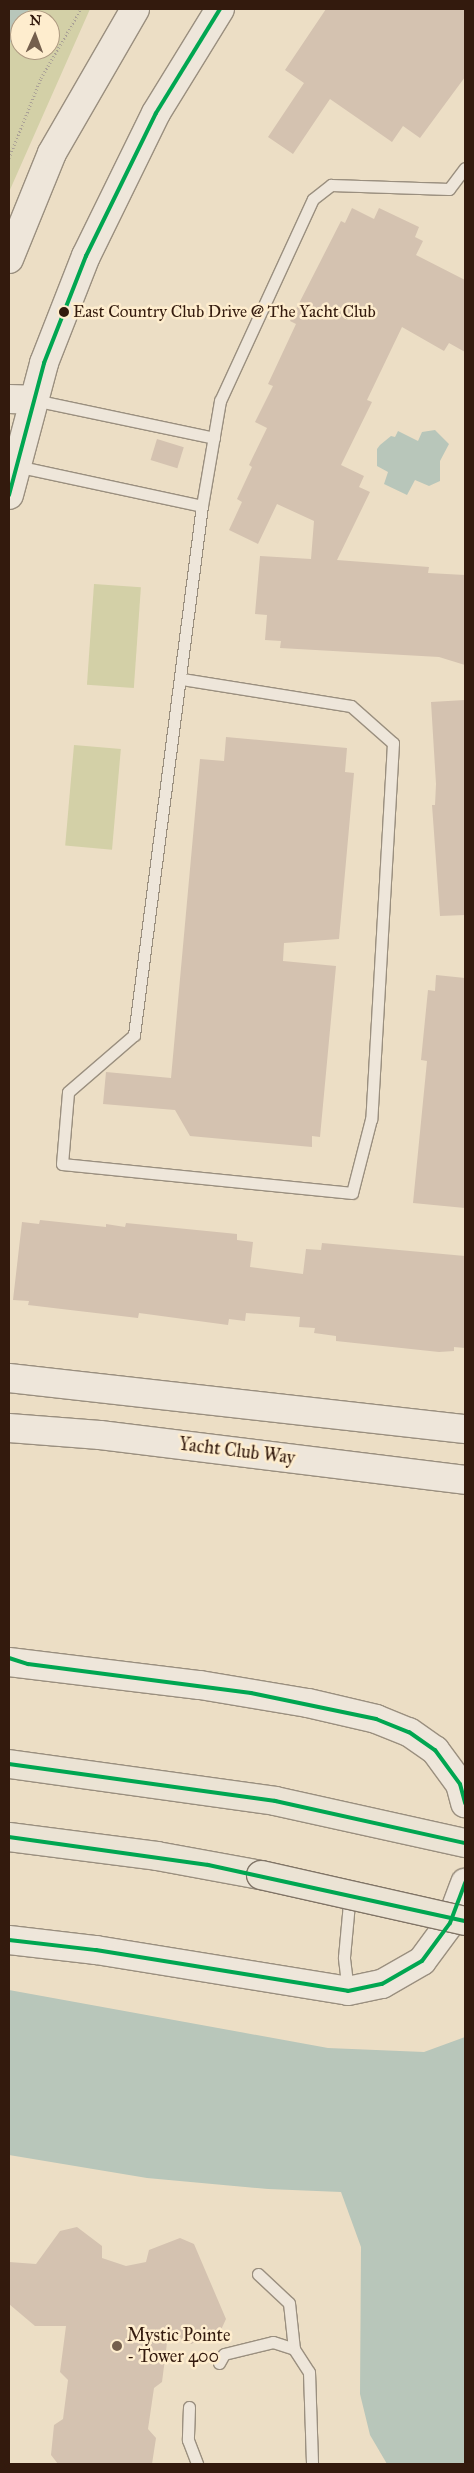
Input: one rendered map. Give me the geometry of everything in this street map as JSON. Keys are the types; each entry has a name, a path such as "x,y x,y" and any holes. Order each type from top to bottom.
{"highway":[{"path":"9,1764 275,1801 465,1843"},
{"path":"9,1836 157,1856 261,1874 465,1920"}],"street":[{"path":"9,260 52,154 101,63 136,9"},
{"path":"9,496 21,400 44,362 86,256 156,113 220,9"},
{"path":"9,1378 465,1428"},
{"name":"Yacht Club Way","path":"9,1428 100,1434 465,1480"},
{"path":"15,1662 234,1691 376,1719 409,1732 435,1750 460,1784 465,1803"},
{"path":"9,1940 115,1953 348,1990 389,1981 422,1961 450,1923 465,1883"}],"lane":[{"path":"182,679 351,706 393,743 371,1119 352,1193 62,1164 68,1092 134,1035 182,679 202,506 220,400 313,199 331,185 449,189 465,168"},
{"path":"21,400 214,438"},
{"path":"12,465 202,506"},
{"path":"348,1990 344,1957 349,1903"},
{"path":"258,2274 289,2303 294,2350 309,2372 312,2464"},
{"path":"219,2363 224,2354 273,2342 294,2350"},
{"path":"189,2408 188,2440 198,2464"}],"path":[{"path":"9,158 41,78 81,9"}],"shaded area":[{"path":"9,9 90,9 9,192"},
{"path":"9,9 29,9 10,10 9,45"},
{"path":"435,430 449,444 440,461 440,481 429,486 415,480 407,495 384,484 388,472 377,466 377,449 380,445 391,436 395,437 398,431 418,441 422,432"},
{"path":"94,584 141,587 134,688 87,685"},
{"path":"74,745 121,749 112,850 65,846"},
{"path":"9,1990 328,2048 424,2052 465,2037 465,2464 387,2464 370,2435 360,2394 361,2247 341,2192 268,2189 147,2178 9,2155"}],"building":[{"path":"326,9 465,9 465,77 420,138 403,126 392,142 330,99 293,154 268,137 304,83 285,70"},
{"path":"352,208 374,219 379,208 419,227 415,237 423,241 416,255 465,280 465,352 449,343 444,351 402,327 367,400 372,402 341,465 364,476 359,487 370,492 337,560 429,567 428,573 465,575 465,665 439,657 280,648 281,641 265,640 267,615 255,614 260,556 311,559 314,521 277,504 258,544 229,530 242,502 237,499 252,467 249,465 267,428 255,422 273,386 268,384 296,324 290,321 341,221 345,223"},
{"path":"157,439 184,447 177,468 151,460"},
{"path":"465,700 465,915 440,916 432,805 435,805 436,784 431,702"},
{"path":"226,737 347,748 345,772 354,773 339,939 284,943 283,961 336,966 320,1137 312,1136 312,1147 190,1136 175,1110 103,1104 106,1072 171,1078 200,759 224,761"},
{"path":"436,975 465,978 465,1208 413,1203 427,1061 421,1060 428,990 435,991"},
{"path":"40,1220 106,1227 106,1224 125,1227 126,1223 237,1234 237,1240 253,1242 250,1267 303,1274 306,1249 321,1250 322,1243 465,1256 465,1348 454,1347 454,1351 439,1352 336,1341 336,1336 314,1333 315,1328 299,1327 300,1317 246,1313 245,1321 229,1319 228,1325 139,1313 138,1318 28,1305 29,1301 13,1300 22,1222 39,1224"},
{"name":"Mystic Pointe - Tower 400","path":"77,2227 102,2246 102,2258 126,2266 146,2262 149,2250 180,2238 194,2244 226,2319 220,2332 191,2344 168,2335 162,2382 154,2388 148,2429 156,2438 152,2464 58,2464 51,2455 54,2425 63,2419 68,2380 60,2372 66,2326 35,2326 9,2304 9,2262 36,2264 60,2231"}],"transit line":[{"path":"9,495 44,363 86,256 156,113 220,9"},
{"path":"9,1658 28,1664 251,1693 376,1719 409,1732 435,1750 460,1784 465,1803"},
{"path":"9,1764 275,1801 465,1843"},
{"path":"9,1837 208,1865 465,1921"},
{"path":"9,1940 96,1950 348,1991 382,1984 422,1961 450,1923 465,1883"}],"place":[{"name":"East Country Club Drive @ The Yacht Club","path":"64,312"},
{"name":"Mystic Pointe - Tower 400","path":"117,2346"}]}
